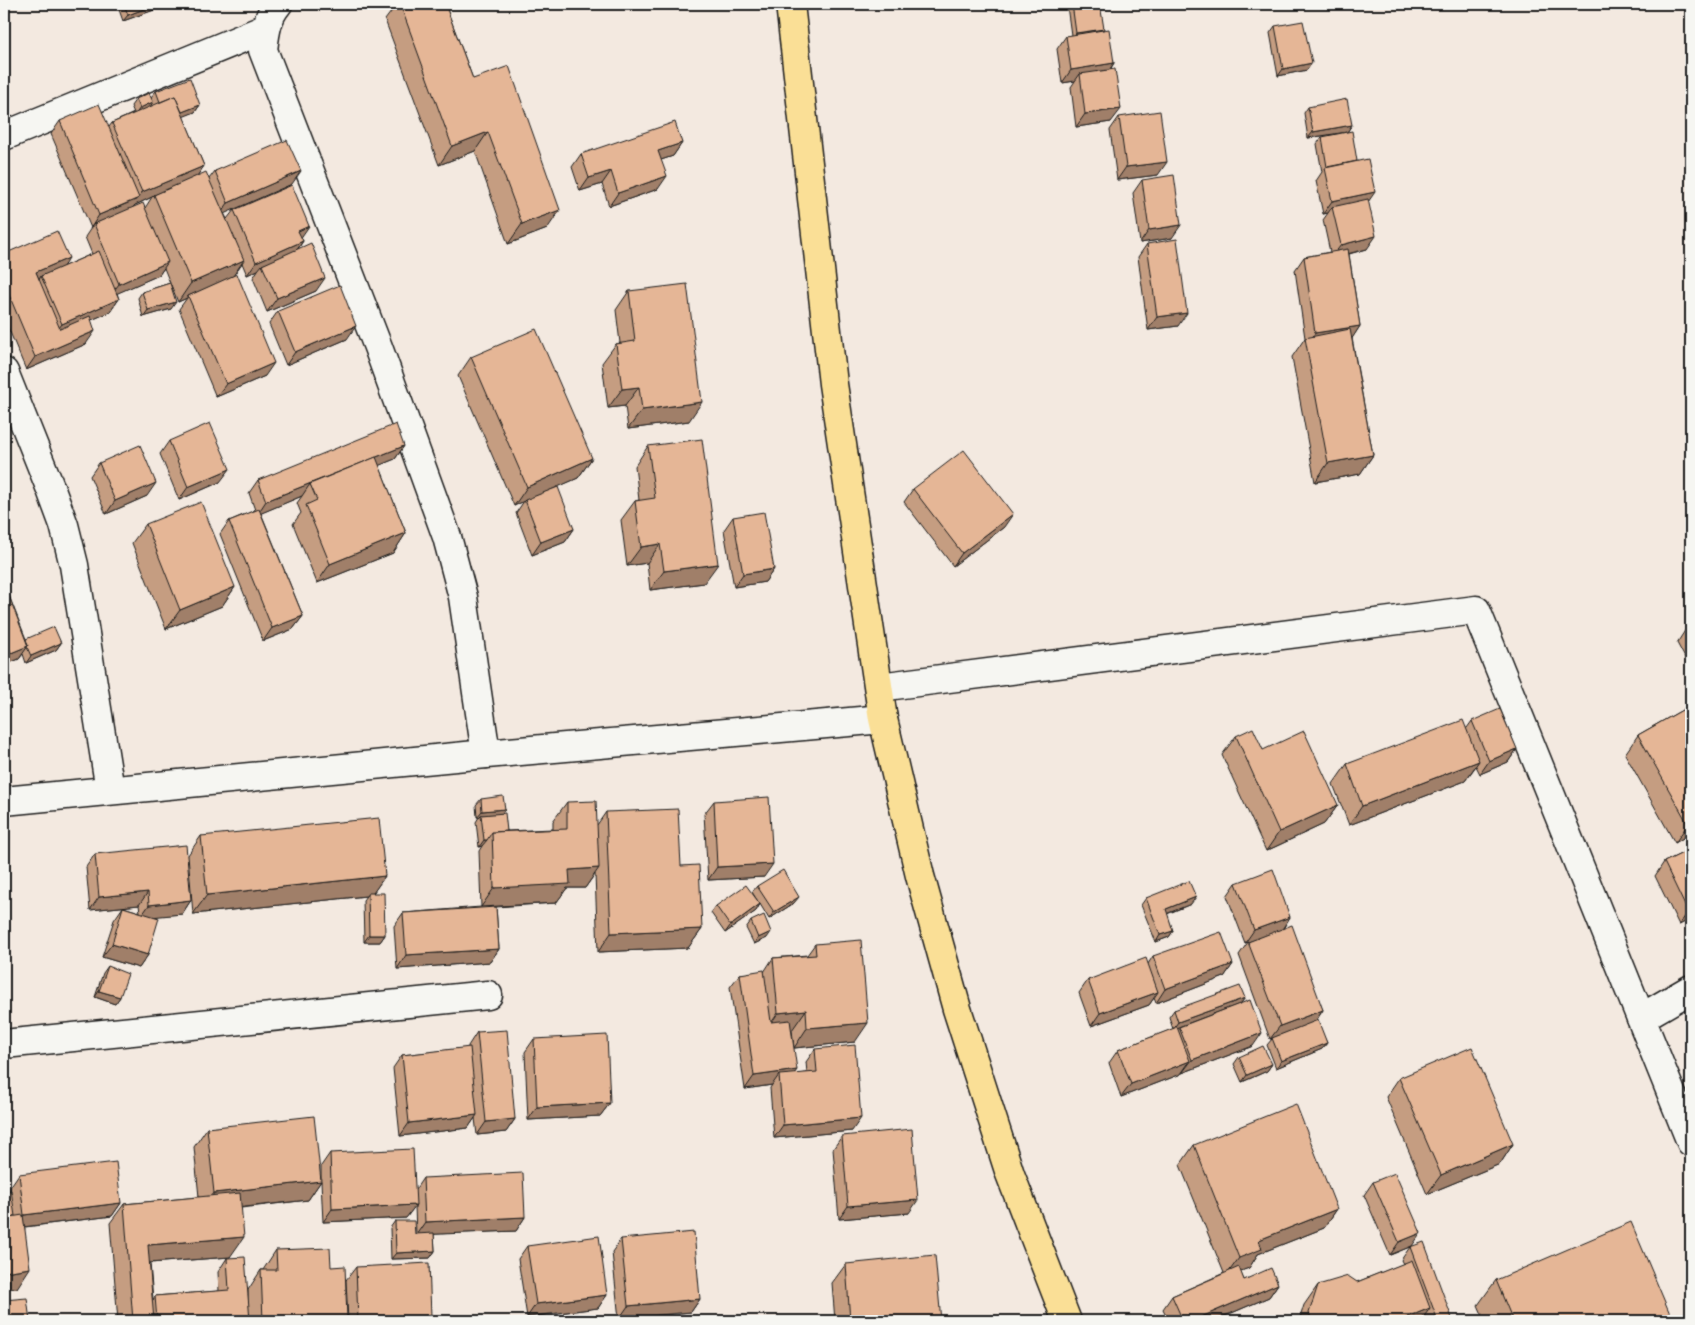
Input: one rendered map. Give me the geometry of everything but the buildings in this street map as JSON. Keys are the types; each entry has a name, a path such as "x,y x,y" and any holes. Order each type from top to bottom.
{"main road":[{"path":"790,4 834,384 883,719 920,876 957,1009 1010,1174 1067,1321"}],"street":[{"path":"278,4 273,8 265,29 263,50 378,347 447,537 463,597 486,754"},
{"path":"4,136 265,29"},
{"path":"4,372 64,525 72,557 110,790"},
{"path":"879,687 1476,610 1691,1142"},
{"path":"4,801 486,754 883,719"},
{"path":"1641,1018 1691,989"},
{"path":"4,1044 488,995"}]}
